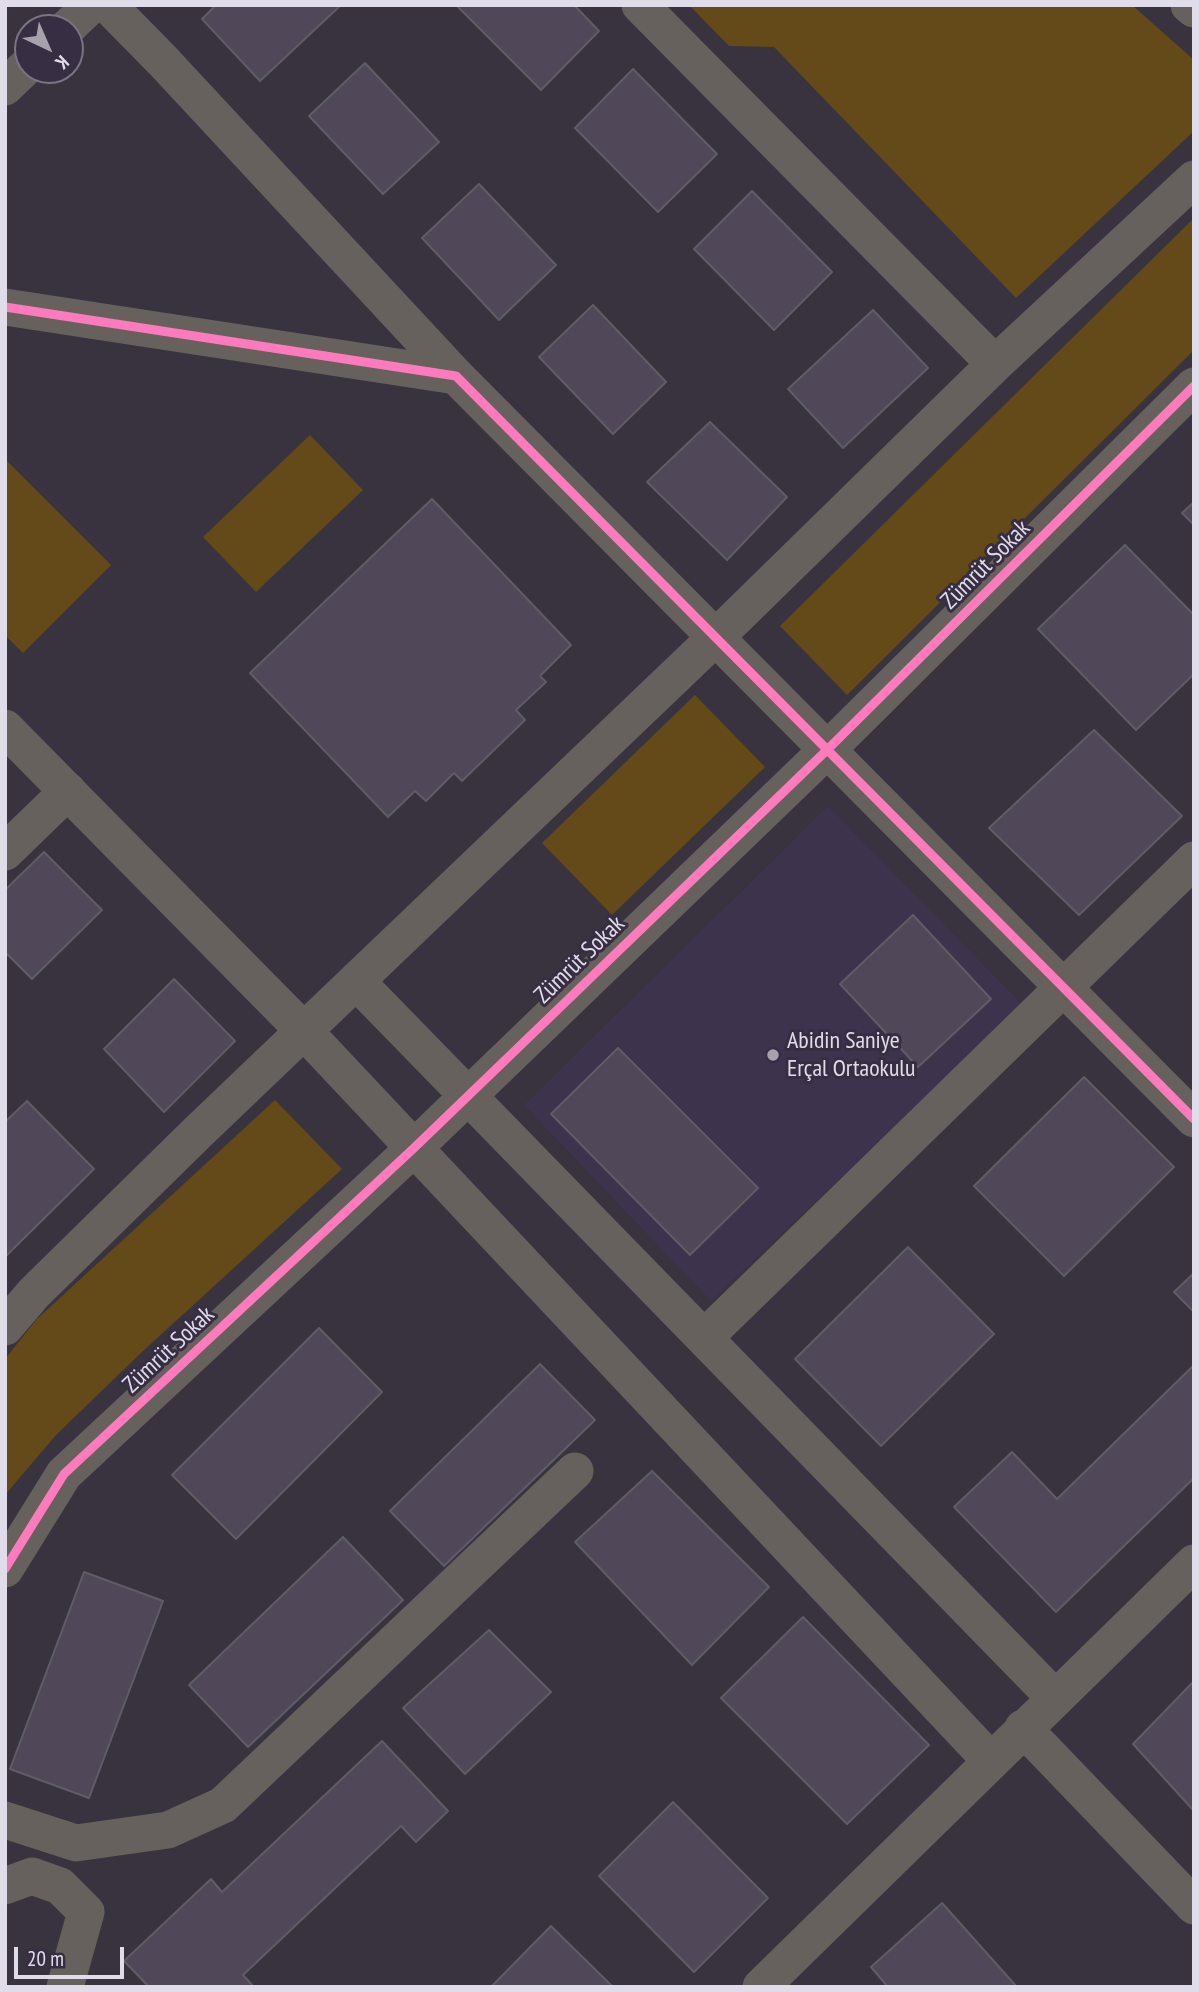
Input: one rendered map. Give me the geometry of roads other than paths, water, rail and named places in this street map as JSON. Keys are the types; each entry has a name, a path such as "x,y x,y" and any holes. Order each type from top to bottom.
{"street":[{"path":"640,5 995,364"},
{"path":"1189,5 1194,9"},
{"path":"84,21 114,9 456,376 1194,1119"},
{"path":"5,1327 34,1293 304,1031 716,637 995,364 1194,179"},
{"path":"5,307 456,376"},
{"name":"Zümrüt Sokak","path":"5,1569 64,1474 414,1148 827,750 1194,386"},
{"path":"5,728 304,1031 991,1760"},
{"path":"5,852 68,791"},
{"path":"704,1338 1194,860"},
{"path":"356,981 1055,1698"},
{"path":"5,1820 76,1843 168,1830 223,1805 575,1471"},
{"path":"761,1987 1194,1563"},
{"path":"1023,1728 1194,1906"},
{"path":"5,1886 32,1877 60,1886 86,1912 65,1987"}],"place":[{"name":"Abidin Saniye Erçal Ortaokulu","path":"773,1055"}]}
